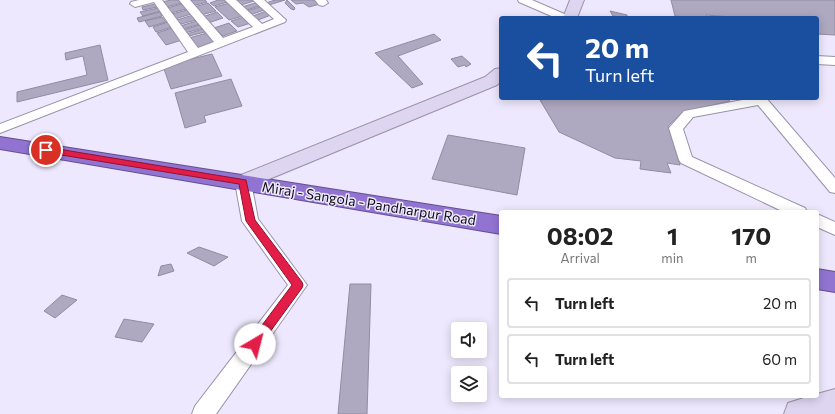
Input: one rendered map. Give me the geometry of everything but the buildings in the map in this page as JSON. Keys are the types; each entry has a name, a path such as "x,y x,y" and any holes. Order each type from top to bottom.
{"highway":[{"name":"Miraj - Sangola - Pandharpur Road","path":"0,143 499,225"},
{"path":"819,279 835,282"}],"street":[{"path":"135,4 151,0"},
{"path":"157,0 195,53"},
{"path":"184,0 221,43"},
{"path":"230,0 260,28"},
{"path":"0,129 281,20 258,0"},
{"path":"523,0 560,16"},
{"path":"571,16 577,0"},
{"path":"819,60 835,61"},
{"path":"203,414 298,285 250,221 243,182 491,81 499,75"},
{"path":"755,100 689,114 676,128 686,160 795,210"},
{"path":"761,100 835,188"},
{"path":"819,221 835,228"},
{"path":"799,414 835,403"}],"route":[{"path":"46,150 243,182 250,221 298,285 255,344"}]}
